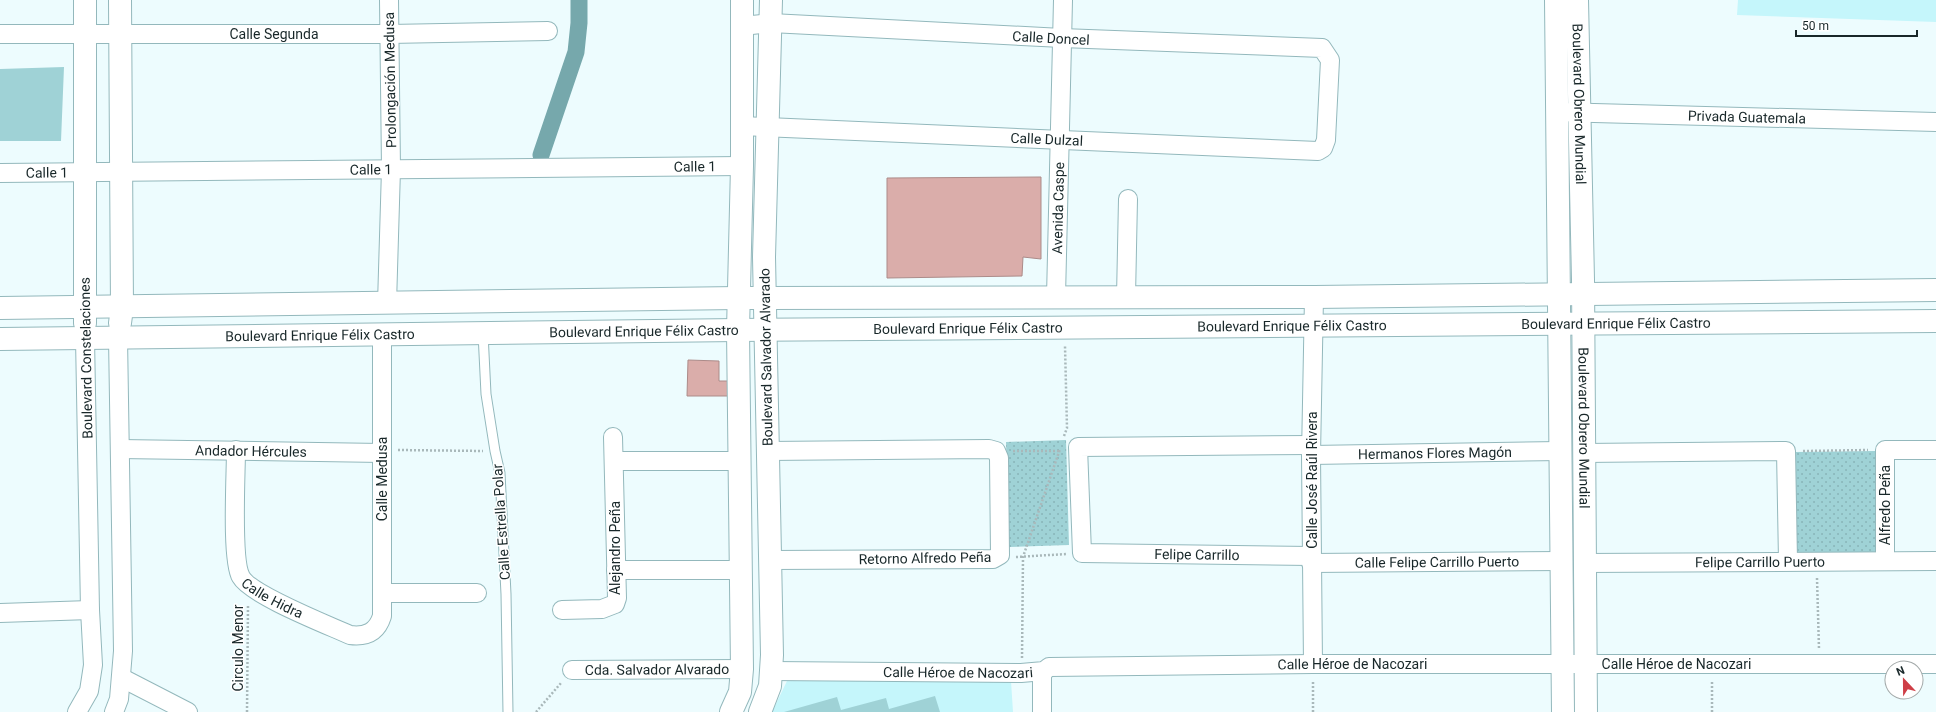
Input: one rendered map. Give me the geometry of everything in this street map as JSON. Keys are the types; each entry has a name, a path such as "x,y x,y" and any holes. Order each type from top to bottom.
{"main road":[{"name":"Boulevard Constelaciones","path":"85,0 85,338"},
{"path":"118,337 122,308 120,0"},
{"name":"Boulevard Salvador Alvarado","path":"731,712 740,692 742,669 738,298 742,166 742,0"},
{"name":"Boulevard Salvador Alvarado","path":"760,712 770,686 771,671 764,257 771,0"},
{"name":"Boulevard Obrero Mundial","path":"1556,0 1563,712"},
{"name":"Boulevard Obrero Mundial","path":"1577,0 1582,293 1586,712"},
{"name":"Boulevard Enrique Félix Castro","path":"0,308 122,308 738,298 1314,297 1559,293 1936,290"},
{"name":"Boulevard Enrique Félix Castro","path":"0,339 382,333 1936,321"},
{"path":"739,415 767,414"},
{"path":"1561,500 1584,500"},
{"path":"741,598 769,598"}],"street":[{"name":"Prolongación Medusa","path":"387,304 391,170 389,0"},
{"name":"Avenida Caspe","path":"1056,297 1063,0"},
{"name":"Calle Doncel","path":"742,26 771,23 1062,38 1322,48 1328,54 1330,60 1326,140 1323,148"},
{"name":"Calle Segunda","path":"0,34 389,34 548,31"},
{"name":"Privada Guatemala","path":"1557,112 1936,122"},
{"name":"Calle Dulzal","path":"742,126 1318,151 1323,148"},
{"name":"Calle 1","path":"0,173 742,166"},
{"path":"1126,297 1128,199"},
{"name":"Calle José Raúl Rivera","path":"1313,664 1311,450 1314,297"},
{"name":"Calle Medusa","path":"379,625 382,616 382,333"},
{"path":"114,712 119,700 123,652 118,337"},
{"name":"Boulevard Constelaciones","path":"78,712 84,701 92,678 93,642 90,610 85,338"},
{"name":"Alejandro Peña","path":"562,610 602,609 615,604 616,570 613,437"},
{"path":"1067,444 1082,553"},
{"name":"Hermanos Flores Magón","path":"1067,444 1311,450 1560,451"},
{"name":"Andador Hércules","path":"120,449 382,453"},
{"path":"767,451 982,449 996,451"},
{"name":"Calle Hidra","path":"236,450 236,559 238,571 242,578 248,585 264,595 350,635 367,635 379,625"},
{"path":"1885,450 1936,450"},
{"name":"Alfredo Peña","path":"1885,450 1885,561"},
{"name":"Retorno Alfredo Peña","path":"769,560 993,559 1000,555 999,458 996,451"},
{"path":"1584,453 1786,451 1788,561"},
{"path":"614,461 740,461"},
{"name":"Felipe Carrillo","path":"1082,553 1311,559"},
{"name":"Calle Felipe Carrillo Puerto","path":"1311,559 1562,562"},
{"name":"Felipe Carrillo Puerto","path":"1584,563 1936,560"},
{"path":"616,570 742,570"},
{"path":"382,593 477,593"},
{"path":"0,613 90,610"},
{"name":"Calle Héroe de Nacozari","path":"771,671 1021,673 1044,671 1049,667 1313,664 1936,664"},
{"name":"Cda. Salvador Alvarado","path":"572,670 742,669"},
{"path":"1042,712 1042,676 1044,671"},
{"path":"122,678 188,712"}],"lane":[{"name":"Calle Estrella Polar","path":"483,333 486,394 500,473 506,594 508,712"}],"path":[{"path":"1021,673 1023,557 1059,451 1067,444 1065,327"},
{"path":"996,451 1059,451 1067,444"},
{"path":"382,453 395,450 495,451"},
{"path":"1786,451 1885,450"},
{"path":"1000,555 1023,557 1082,553"},
{"path":"1816,561 1820,664"},
{"name":"Circulo Menor","path":"247,712 248,585"},
{"path":"1312,712 1313,664"},
{"path":"1712,664 1712,712"},
{"path":"536,712 572,670"}],"shaded area":[{"path":"1738,0 1936,0 1936,22 1737,15"},
{"path":"64,67 61,141 0,141 0,69"},
{"path":"1066,440 1069,545 1009,547 1006,442"},
{"path":"1875,451 1875,552 1797,554 1795,452"},
{"path":"787,681 1011,681 1013,712 772,712"},
{"path":"935,696 940,712 784,712 837,697 841,710 886,698 889,709"}],"building":[{"path":"1041,177 1041,259 1023,257 1022,276 887,278 887,178"},
{"path":"688,360 719,361 719,381 733,381 733,396 687,396"}],"waterway":[{"path":"541,155 576,52 579,23 579,0"}]}
